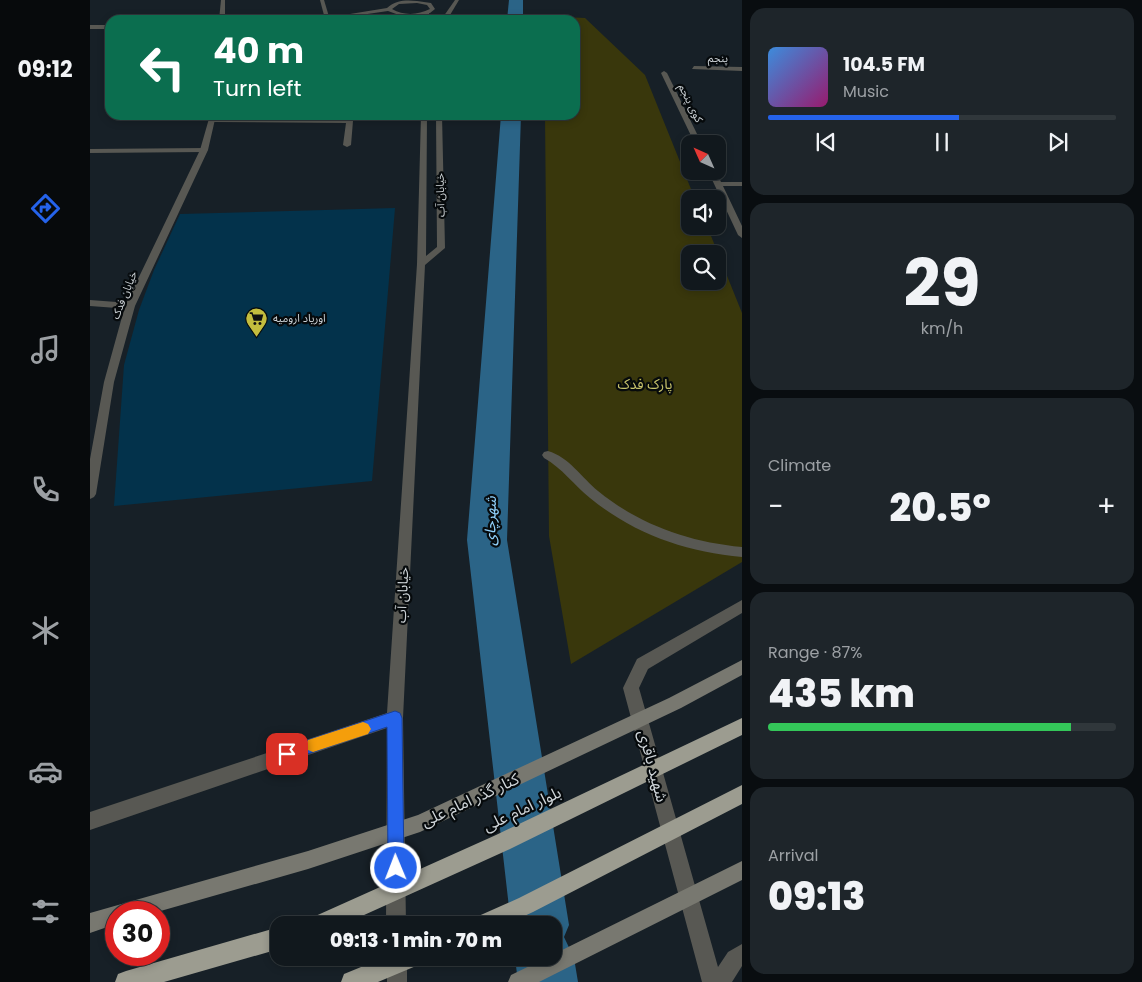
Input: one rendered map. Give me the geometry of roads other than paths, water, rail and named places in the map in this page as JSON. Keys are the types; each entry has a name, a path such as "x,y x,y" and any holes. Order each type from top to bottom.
{"highway":[{"name":"بلوار امام علی","path":"338,916 503,842 692,752 739,726"},
{"path":"501,916 711,812 742,794"},
{"path":"126,982 270,941"},
{"path":"352,982 389,966"}],"main road":[{"name":"کنار گذر امام علی","path":"164,901 308,860 420,824 675,703 742,667"},
{"path":"518,982 738,872"},
{"path":"90,923 105,918"}],"street":[{"path":"222,0 222,15"},
{"path":"322,0 327,15"},
{"path":"423,3 429,0"},
{"path":"447,15 456,0"},
{"path":"359,15 390,11 404,14 426,13 433,9 433,6 413,1 392,5 390,11"},
{"path":"371,15 390,11"},
{"path":"90,27 105,27"},
{"name":"پنجم","path":"694,68 742,69"},
{"name":"کوی پنجم","path":"664,73 694,135"},
{"name":"خیابان فدک","path":"90,491 109,382 130,306 204,150 212,120"},
{"path":"347,145 352,120"},
{"name":"خیابان آب","path":"396,916 395,718 421,264 424,120"},
{"name":"خیابان آب","path":"421,264 441,248 439,120"},
{"path":"90,151 204,150"},
{"path":"716,180 742,235"},
{"path":"718,184 742,184"},
{"path":"90,304 130,306"},
{"path":"548,455 560,461 593,494 634,522 661,535 684,543 718,551 742,552"},
{"name":"شهید باقری","path":"712,982 631,688 642,664 742,606"},
{"path":"90,820 395,718"},
{"path":"722,982 725,972 736,958 742,954"},
{"path":"397,966 397,982"}],"waterway":[{"name":"شهرچای","path":"515,15 516,0"},
{"name":"شهرچای","path":"511,120 487,540 539,916"},
{"name":"شهرچای","path":"545,966 548,982"}],"place":[{"name":"اوریاد ارومیه","path":"257,337"}],"park label":[{"name":"پارک فدک","path":"645,384"}]}
